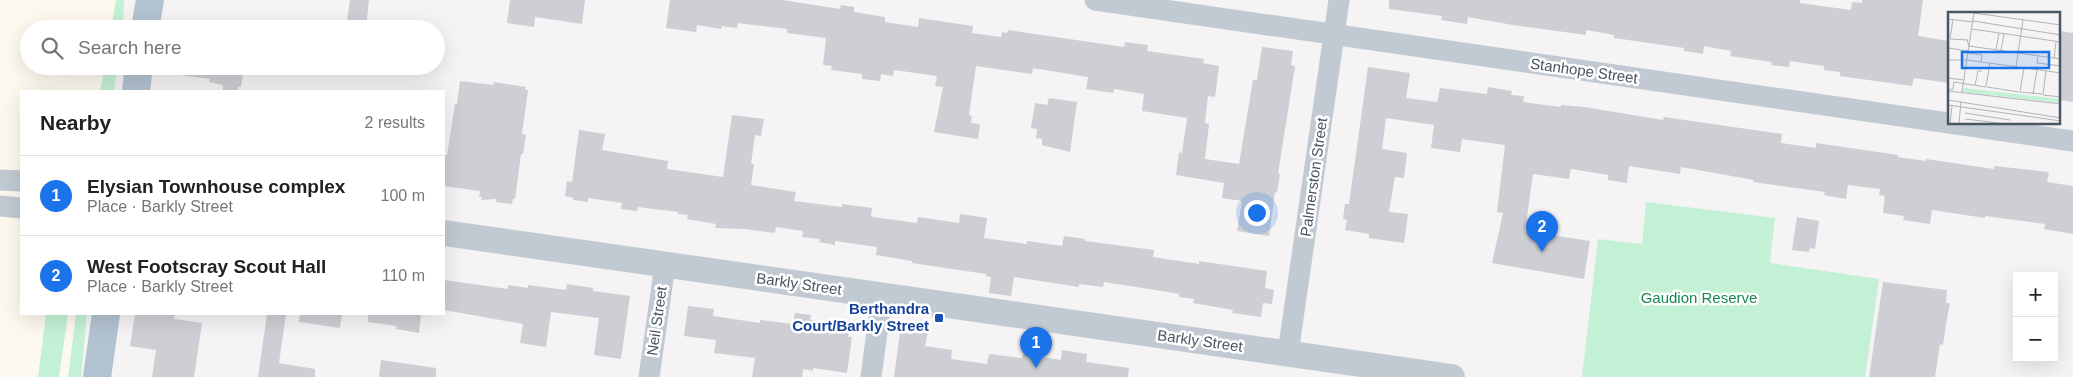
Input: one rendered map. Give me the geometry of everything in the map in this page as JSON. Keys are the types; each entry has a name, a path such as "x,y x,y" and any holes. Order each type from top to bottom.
{"main road":[{"path":"147,20 150,0"},
{"path":"136,90 139,75"},
{"path":"97,377 106,315"}],"street":[{"name":"Stanhope Street","path":"1095,0 1948,123"},
{"name":"Palmerston Street","path":"1288,353 1340,0"},
{"name":"Stanhope Street","path":"1960,125 2073,141"},
{"path":"0,180 20,181"},
{"path":"0,206 20,208"},
{"name":"Barkly Street","path":"445,233 1452,377"},
{"name":"Neil Street","path":"649,377 665,265"},
{"path":"871,377 882,295"}],"shaded area":[{"path":"0,0 124,1 122,20 20,20 20,75 115,75 113,90 20,90 20,315 88,315 78,377 0,377"}],"green space":[{"path":"116,0 124,0 123,20 113,20"},
{"path":"103,75 116,75 114,90 100,90"},
{"name":"Gaudion Reserve","path":"1646,202 1775,218 1770,263 1879,279 1865,377 1582,377 1598,239 1642,244"},
{"path":"46,315 68,315 59,377 38,377"},
{"path":"76,315 87,315 81,377 68,377"}],"building":[{"path":"350,0 369,0 367,20 347,20"},
{"path":"510,0 585,0 582,24 535,17 534,27 507,23"},
{"path":"670,0 782,0 840,9 841,5 854,7 854,12 885,17 885,22 918,27 919,18 973,26 972,33 1001,37 1002,32 1007,33 1008,30 1124,47 1125,42 1148,45 1147,51 1204,59 1203,63 1219,66 1215,97 1208,96 1205,123 1209,124 1205,159 1239,164 1253,80 1257,80 1262,47 1293,51 1291,65 1295,66 1278,174 1280,174 1277,193 1275,192 1269,236 1237,231 1242,201 1222,198 1224,183 1176,175 1179,152 1182,153 1187,118 1142,111 1144,94 1114,89 1113,93 1086,89 1088,77 1033,68 1032,74 976,66 969,115 972,116 971,123 980,124 978,139 934,132 943,87 935,86 937,76 894,70 893,76 881,74 880,81 862,79 862,74 831,70 832,66 823,65 826,38 787,33 787,29 738,23 737,28 722,26 721,29 697,25 696,32 666,28"},
{"path":"1389,0 1800,0 1800,3 1851,10 1852,2 1862,3 1862,0 1923,0 1918,36 1948,41 1948,83 1914,78 1912,86 1840,76 1840,72 1824,70 1824,66 1790,61 1789,67 1771,65 1772,62 1730,56 1731,51 1704,46 1703,54 1684,51 1684,48 1614,38 1614,35 1586,30 1586,35 1468,17 1467,24 1441,20 1442,16 1389,9"},
{"path":"2060,31 2073,33 2073,102 2060,100"},
{"path":"1368,67 1410,73 1406,98 1437,102 1440,88 1487,94 1488,87 1512,91 1511,95 1524,96 1523,102 1561,107 1561,105 1584,107 1663,120 1664,117 1782,134 1781,143 1816,148 1816,143 1926,161 1926,159 1994,169 1994,166 2049,172 2047,182 2073,186 2073,234 2044,229 2045,224 1932,210 1930,224 1903,220 1904,216 1883,213 1885,196 1879,195 1880,189 1848,185 1846,199 1824,195 1825,192 1753,182 1754,180 1681,167 1680,174 1629,166 1627,183 1608,180 1608,175 1571,169 1569,179 1533,174 1525,231 1590,241 1584,279 1492,263 1503,213 1497,212 1505,145 1462,139 1460,152 1431,148 1434,125 1386,118 1382,149 1407,153 1404,178 1395,177 1389,212 1408,214 1404,243 1369,238 1369,234 1345,230 1347,220 1343,219 1345,204 1349,204"},
{"path":"180,75 243,75 241,87 238,87 238,90 223,90 223,85 209,82 210,79"},
{"path":"460,81 494,85 493,82 526,87 525,90 528,90 522,134 526,135 523,154 521,154 515,199 513,199 512,204 496,202 496,199 481,200 482,197 479,197 480,191 445,186 445,155 447,155 455,104 457,104"},
{"path":"1049,98 1077,102 1070,152 1042,145 1042,139 1036,138 1037,129 1031,128 1035,103 1047,105"},
{"path":"732,115 764,119 761,136 755,135 751,164 754,164 751,185 796,192 794,201 842,207 842,204 872,208 871,216 873,217 917,223 918,217 959,223 960,214 987,218 984,238 1027,244 1027,241 1062,246 1064,236 1085,239 1085,241 1154,250 1153,257 1199,264 1199,261 1267,271 1265,288 1274,290 1272,304 1263,303 1261,317 1232,313 1233,310 1193,303 1194,299 1179,297 1179,294 1162,291 1104,282 1103,287 1079,284 1079,287 1014,277 1011,296 989,293 991,277 986,276 986,274 912,263 912,261 876,255 877,247 835,241 835,245 819,242 820,239 802,237 803,231 776,227 775,233 715,228 716,224 687,219 688,215 678,214 678,212 638,207 637,211 621,209 622,203 588,198 588,202 573,200 573,198 565,196 567,181 572,182 579,130 605,134 602,150 668,161 667,169 723,177"},
{"path":"1797,217 1819,221 1815,249 1810,248 1809,252 1792,250"},
{"path":"445,280 508,289 508,285 528,288 528,285 566,290 567,284 593,288 593,291 630,296 621,359 594,355 599,318 551,312 546,347 520,343 523,324 445,310"},
{"path":"1883,282 1947,290 1946,303 1950,303 1943,345 1940,344 1935,377 1869,377"},
{"path":"688,306 714,309 713,316 760,323 760,320 793,324 795,313 811,315 810,320 850,325 848,337 852,337 847,373 813,368 813,371 803,369 802,377 752,377 755,358 714,353 716,340 684,336"},
{"path":"135,315 175,315 174,319 202,323 194,377 152,377 156,350 130,346"},
{"path":"267,315 286,315 279,363 315,369 315,377 258,377"},
{"path":"300,315 342,315 340,328 299,322"},
{"path":"368,315 421,315 419,333 396,329 397,326 368,322"},
{"path":"912,329 928,332 925,346 952,350 951,359 987,364 989,354 1022,358 1023,354 1061,360 1062,350 1087,354 1086,362 1129,368 1128,377 894,377 900,332 912,334"},
{"path":"381,360 436,368 436,377 379,377"}],"place":[{"name":"West Footscray Scout Hall","path":"1542,252"},
{"name":"Berthandra Court/Barkly Street","path":"939,318"},
{"name":"Elysian Townhouse complex","path":"1036,368"}]}
